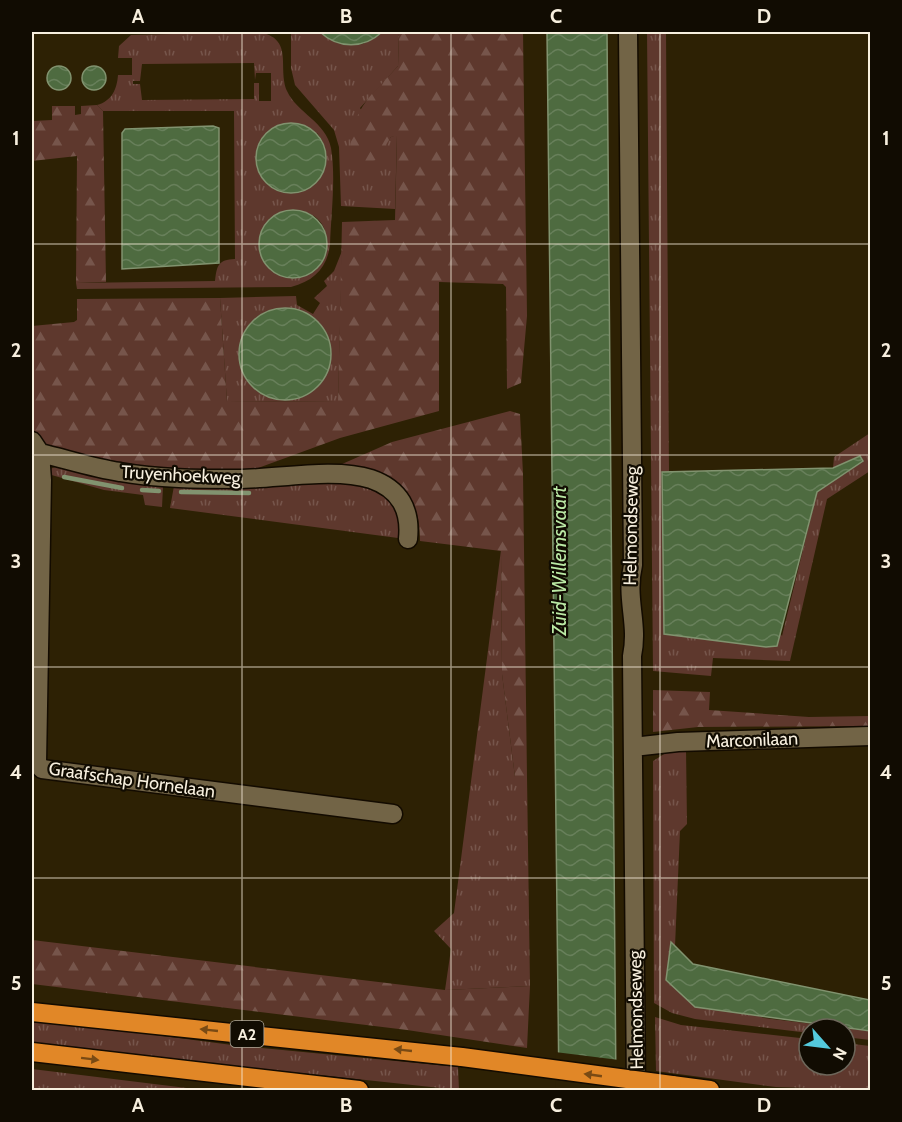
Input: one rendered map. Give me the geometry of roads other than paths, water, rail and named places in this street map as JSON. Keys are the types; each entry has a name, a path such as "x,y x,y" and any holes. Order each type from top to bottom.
{"highway":[{"name":"A2","path":"32,1012 462,1057 710,1090"},
{"path":"32,1052 359,1090"}],"street":[{"name":"Helmondseweg","path":"628,32 633,565 628,586 636,635 632,656 636,1090"},
{"name":"Truyenhoekweg","path":"36,447 119,472 170,478 240,479 303,475 370,479 392,490 408,510 408,538"},
{"name":"Graafschap Hornelaan","path":"36,447 42,480 37,763 42,769 393,814"},
{"name":"Marconilaan","path":"633,747 678,742 870,736"}],"water":[{"path":"320,32 382,32 367,42 351,45 335,42"},
{"name":"Zuid-Willemsvaart","path":"547,32 607,32 616,1090 559,1090"},
{"path":"59,66 64,67 70,73 70,83 64,89 59,90 54,89 48,83 47,78 48,73 54,67"},
{"path":"94,66 99,67 105,73 105,83 99,89 94,90 89,89 83,83 82,78 83,73 89,67"},
{"path":"284,123 298,123 311,129 320,138 326,151 324,171 316,183 298,193 284,193 271,187 262,178 256,165 256,151 262,138 271,129"},
{"path":"213,126 219,128 219,263 122,269 122,133 125,129"},
{"path":"286,210 300,210 312,215 322,225 327,244 322,263 312,273 300,278 286,278 274,273 264,263 259,251 259,237 264,225 274,215"},
{"path":"285,308 302,312 317,322 327,337 331,354 327,371 317,386 302,396 285,400 268,396 253,386 243,371 239,354 243,337 253,322 268,312"},
{"path":"860,456 863,461 817,492 777,646 766,647 664,634 662,472 833,468"},
{"path":"671,942 693,964 870,1000 870,1031 857,1029 857,1017 797,1017 797,1021 695,1007 666,980"}],"waterway":[{"path":"64,477 122,488"},
{"path":"142,490 159,491"},
{"path":"181,492 249,493"}]}
